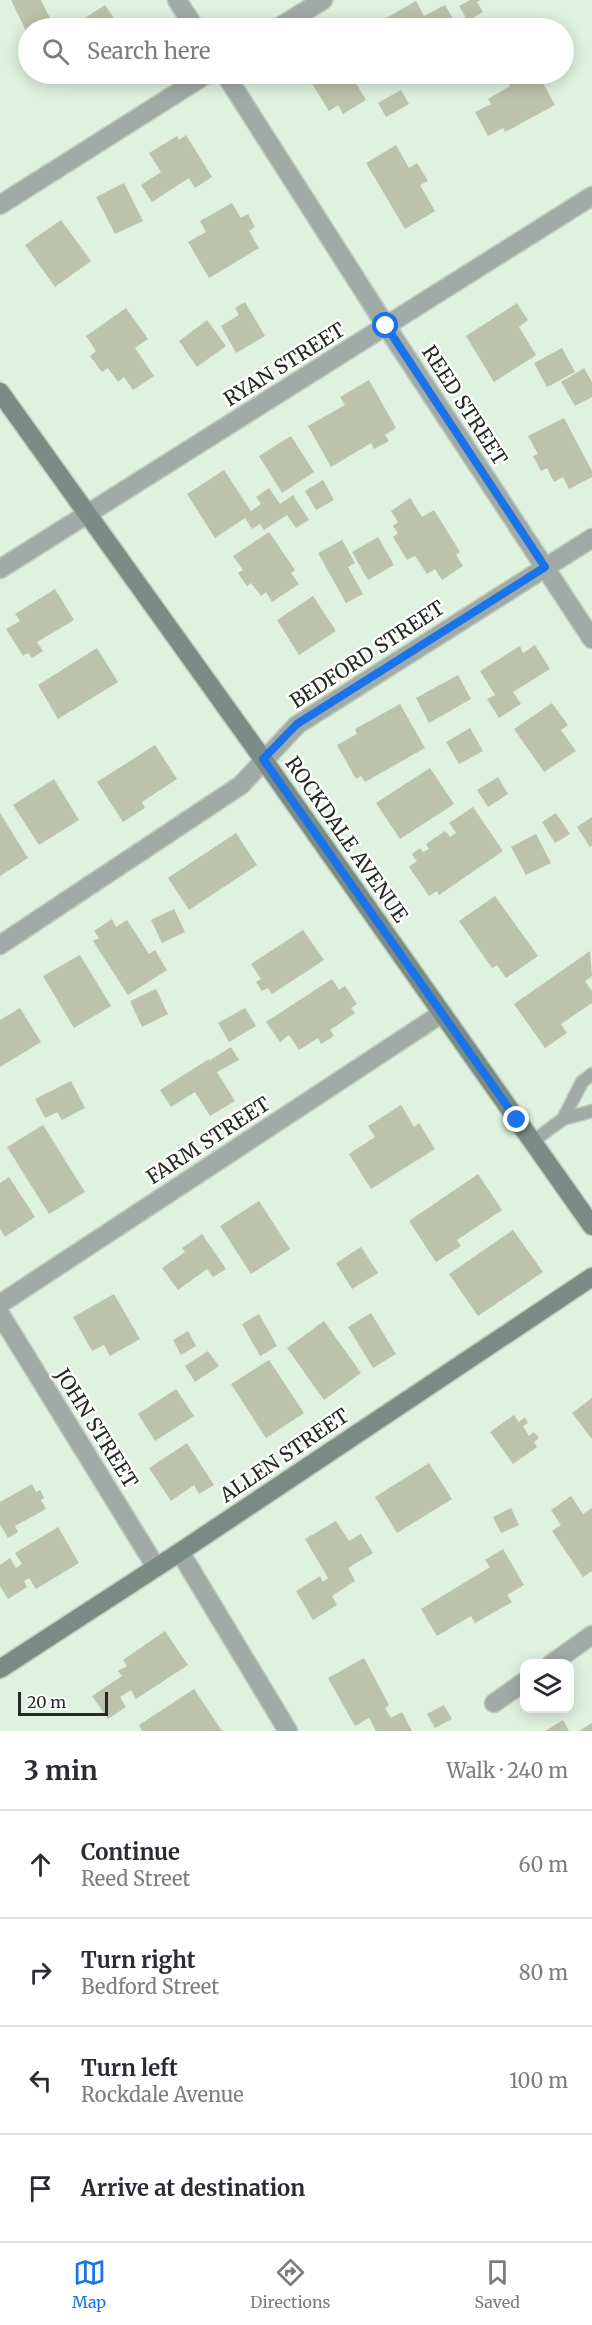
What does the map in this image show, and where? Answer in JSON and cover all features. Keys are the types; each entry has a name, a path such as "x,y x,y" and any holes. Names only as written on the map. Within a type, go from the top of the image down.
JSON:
{"main road":[{"name":"ROCKDALE AVENUE","path":"0,392 263,759 592,1226"},
{"name":"ALLEN STREET","path":"0,1669 180,1552 592,1277"}],"street":[{"path":"177,0 189,18"},
{"path":"294,18 323,0"},
{"path":"0,205 191,84"},
{"name":"REED STREET","path":"231,84 386,326 592,639"},
{"name":"RYAN STREET","path":"0,569 592,196"},
{"name":"BEDFORD STREET","path":"0,945 241,785 297,724 592,538"},
{"name":"FARM STREET","path":"0,1304 441,1014"},
{"name":"JOHN STREET","path":"0,1314 156,1567"},
{"path":"180,1552 288,1731"},
{"path":"558,1659 592,1635"},
{"path":"494,1703 520,1685"}],"lane":[{"path":"563,1119 582,1082 592,1074"},
{"path":"532,1142 563,1119 592,1111"}],"building":[{"path":"11,0 41,0 50,18 20,18"},
{"path":"470,0 480,0 477,2 483,12 473,18 466,18 459,6"},
{"path":"416,1 424,16 445,5 452,18 386,18"},
{"path":"105,5 114,18 85,18"},
{"path":"312,84 356,84 366,100 343,114 338,105 329,111"},
{"path":"509,84 543,84 555,105 505,132 503,128 488,136 475,112 491,104 488,99 510,86"},
{"path":"401,90 409,104 386,117 378,103"},
{"path":"186,135 212,177 195,188 189,178 152,202 141,185 161,172 149,153 177,136 179,140"},
{"path":"396,145 409,168 417,163 428,181 420,185 435,211 405,229 366,163"},
{"path":"124,183 143,221 115,234 96,197"},
{"path":"232,203 241,218 248,214 255,227 249,231 259,248 209,278 188,242 206,232 200,221"},
{"path":"61,220 91,261 55,287 25,245"},
{"path":"245,302 265,336 236,353 221,326 239,315 235,308"},
{"path":"517,303 528,320 519,327 536,355 494,382 466,336"},
{"path":"126,308 148,339 135,348 154,376 133,390 124,377 118,382 108,368 102,372 90,356 96,351 86,336"},
{"path":"207,320 226,346 197,367 179,341"},
{"path":"562,348 575,372 547,387 534,363"},
{"path":"584,368 592,382 592,397 575,406 561,382"},
{"path":"369,380 396,428 385,435 389,441 374,449 371,443 331,467 308,426 345,405 340,397"},
{"path":"564,418 592,471 592,477 569,489 563,477 554,482 547,468 541,471 533,456 538,454 528,436"},
{"path":"291,436 314,472 282,493 259,456"},
{"path":"224,470 251,511 261,504 256,497 269,488 280,504 293,495 309,520 296,528 287,515 264,530 260,524 252,529 245,518 215,538 187,494"},
{"path":"323,480 334,500 316,510 305,491"},
{"path":"410,498 422,517 434,510 460,552 456,555 463,566 442,580 435,569 427,574 415,556 407,560 393,537 398,533 393,526 398,522 391,511"},
{"path":"269,532 295,570 291,573 299,584 272,602 266,592 261,596 251,583 247,586 238,573 243,570 233,556"},
{"path":"378,537 394,565 368,580 352,552"},
{"path":"342,540 355,563 348,567 363,594 346,603 318,553"},
{"path":"55,589 74,620 37,642 43,651 32,658 28,653 23,656 6,629 20,621 15,614"},
{"path":"313,596 336,631 299,655 277,620"},
{"path":"535,645 550,669 513,692 521,704 499,718 487,699 495,695 480,671 520,646 523,653"},
{"path":"97,648 118,682 58,719 38,685"},
{"path":"458,675 471,699 429,723 416,698"},
{"path":"552,703 568,725 561,730 576,751 544,772 514,729"},
{"path":"400,704 425,748 365,782 361,776 356,779 337,745 357,734 355,729"},
{"path":"470,728 483,751 459,764 446,742"},
{"path":"155,745 177,779 142,802 145,808 123,822 97,782"},
{"path":"430,768 454,804 400,839 376,803"},
{"path":"498,777 508,794 488,807 477,790"},
{"path":"54,779 79,820 39,845 13,805"},
{"path":"473,807 503,851 439,895 437,891 429,896 409,867 417,861 412,854 420,848 423,852 429,849 426,844 445,831 450,837 456,833 449,823"},
{"path":"0,813 28,858 0,876"},
{"path":"556,813 570,834 555,843 542,822"},
{"path":"592,817 592,846 590,847 577,827"},
{"path":"236,833 257,865 189,910 168,878"},
{"path":"536,834 551,863 526,875 511,847"},
{"path":"495,896 538,956 506,978 497,965 492,968 459,921"},
{"path":"174,909 185,932 162,943 151,920"},
{"path":"112,919 116,927 127,920 149,954 155,950 167,970 128,995 93,941 99,938 94,931"},
{"path":"303,930 324,960 272,994 268,988 262,991 256,982 261,979 251,964"},
{"path":"590,951 592,976 585,981 592,991 592,1003 561,1024 567,1033 545,1048 514,1004"},
{"path":"80,955 111,1006 74,1028 43,976"},
{"path":"332,979 339,990 345,986 357,1004 351,1008 355,1013 330,1030 334,1036 321,1044 318,1038 299,1050 289,1035 280,1042 266,1022"},
{"path":"156,989 168,1014 142,1027 130,1001"},
{"path":"20,1008 41,1042 0,1067 0,1020"},
{"path":"245,1008 256,1026 229,1042 218,1023"},
{"path":"231,1047 239,1060 217,1072 235,1101 210,1116 195,1092 171,1107 160,1090 209,1059 213,1065 210,1060"},
{"path":"71,1081 85,1108 62,1120 57,1112 45,1118 35,1099"},
{"path":"401,1105 414,1127 419,1123 435,1149 371,1189 349,1154 375,1137 368,1126"},
{"path":"43,1125 85,1192 49,1214 7,1147"},
{"path":"478,1174 502,1210 457,1240 461,1246 436,1262 409,1221"},
{"path":"9,1177 35,1217 5,1237 0,1229 0,1183"},
{"path":"259,1201 290,1249 251,1274 220,1226"},
{"path":"513,1230 543,1272 478,1316 449,1274"},
{"path":"202,1234 226,1269 213,1277 207,1269 178,1290 162,1268 185,1252 182,1248"},
{"path":"361,1247 378,1273 352,1289 336,1263"},
{"path":"114,1294 140,1339 110,1356 104,1345 92,1351 73,1317"},
{"path":"371,1313 396,1354 373,1368 348,1327"},
{"path":"259,1314 277,1346 260,1356 242,1324"},
{"path":"324,1321 361,1373 324,1400 287,1348"},
{"path":"188,1331 196,1346 181,1355 173,1340"},
{"path":"208,1351 219,1366 195,1382 185,1366"},
{"path":"269,1360 304,1413 266,1438 231,1384"},
{"path":"176,1389 194,1416 155,1441 138,1414"},
{"path":"592,1398 592,1439 572,1413"},
{"path":"514,1415 519,1422 525,1417 528,1423 523,1426 529,1436 534,1432 539,1438 534,1442 537,1447 513,1464 490,1432"},
{"path":"187,1443 214,1485 199,1494 194,1485 171,1501 149,1468"},
{"path":"429,1463 452,1499 397,1533 375,1497"},
{"path":"32,1484 36,1492 40,1490 44,1498 41,1500 46,1509 15,1526 18,1532 8,1538 0,1524 0,1502"},
{"path":"571,1496 583,1514 592,1508 592,1571 583,1577 552,1531 561,1525 551,1510"},
{"path":"511,1508 519,1525 501,1533 493,1517"},
{"path":"336,1521 349,1541 361,1534 373,1553 348,1568 355,1581 332,1596 337,1605 313,1620 296,1591 320,1576 323,1582 328,1578 305,1539"},
{"path":"58,1527 79,1563 36,1589 29,1578 24,1581 27,1587 8,1599 0,1586 0,1565 10,1558 16,1568 22,1564 15,1553"},
{"path":"503,1549 524,1585 507,1595 512,1602 475,1623 471,1616 437,1636 421,1609 490,1567 485,1560"},
{"path":"165,1631 188,1665 136,1699 131,1690 120,1697 126,1707 108,1719 92,1696 122,1676 118,1671 127,1666 123,1660"},
{"path":"364,1658 389,1705 385,1708 391,1718 402,1712 412,1731 376,1731 369,1718 355,1726 328,1678"},
{"path":"194,1689 222,1731 142,1731 139,1725"},
{"path":"444,1705 452,1719 435,1728 427,1714"},
{"path":"563,1720 569,1731 545,1731"},
{"path":"592,1723 592,1731 579,1731"}],"route":[{"path":"386,326 545,567 297,724 263,759 517,1120"}]}
